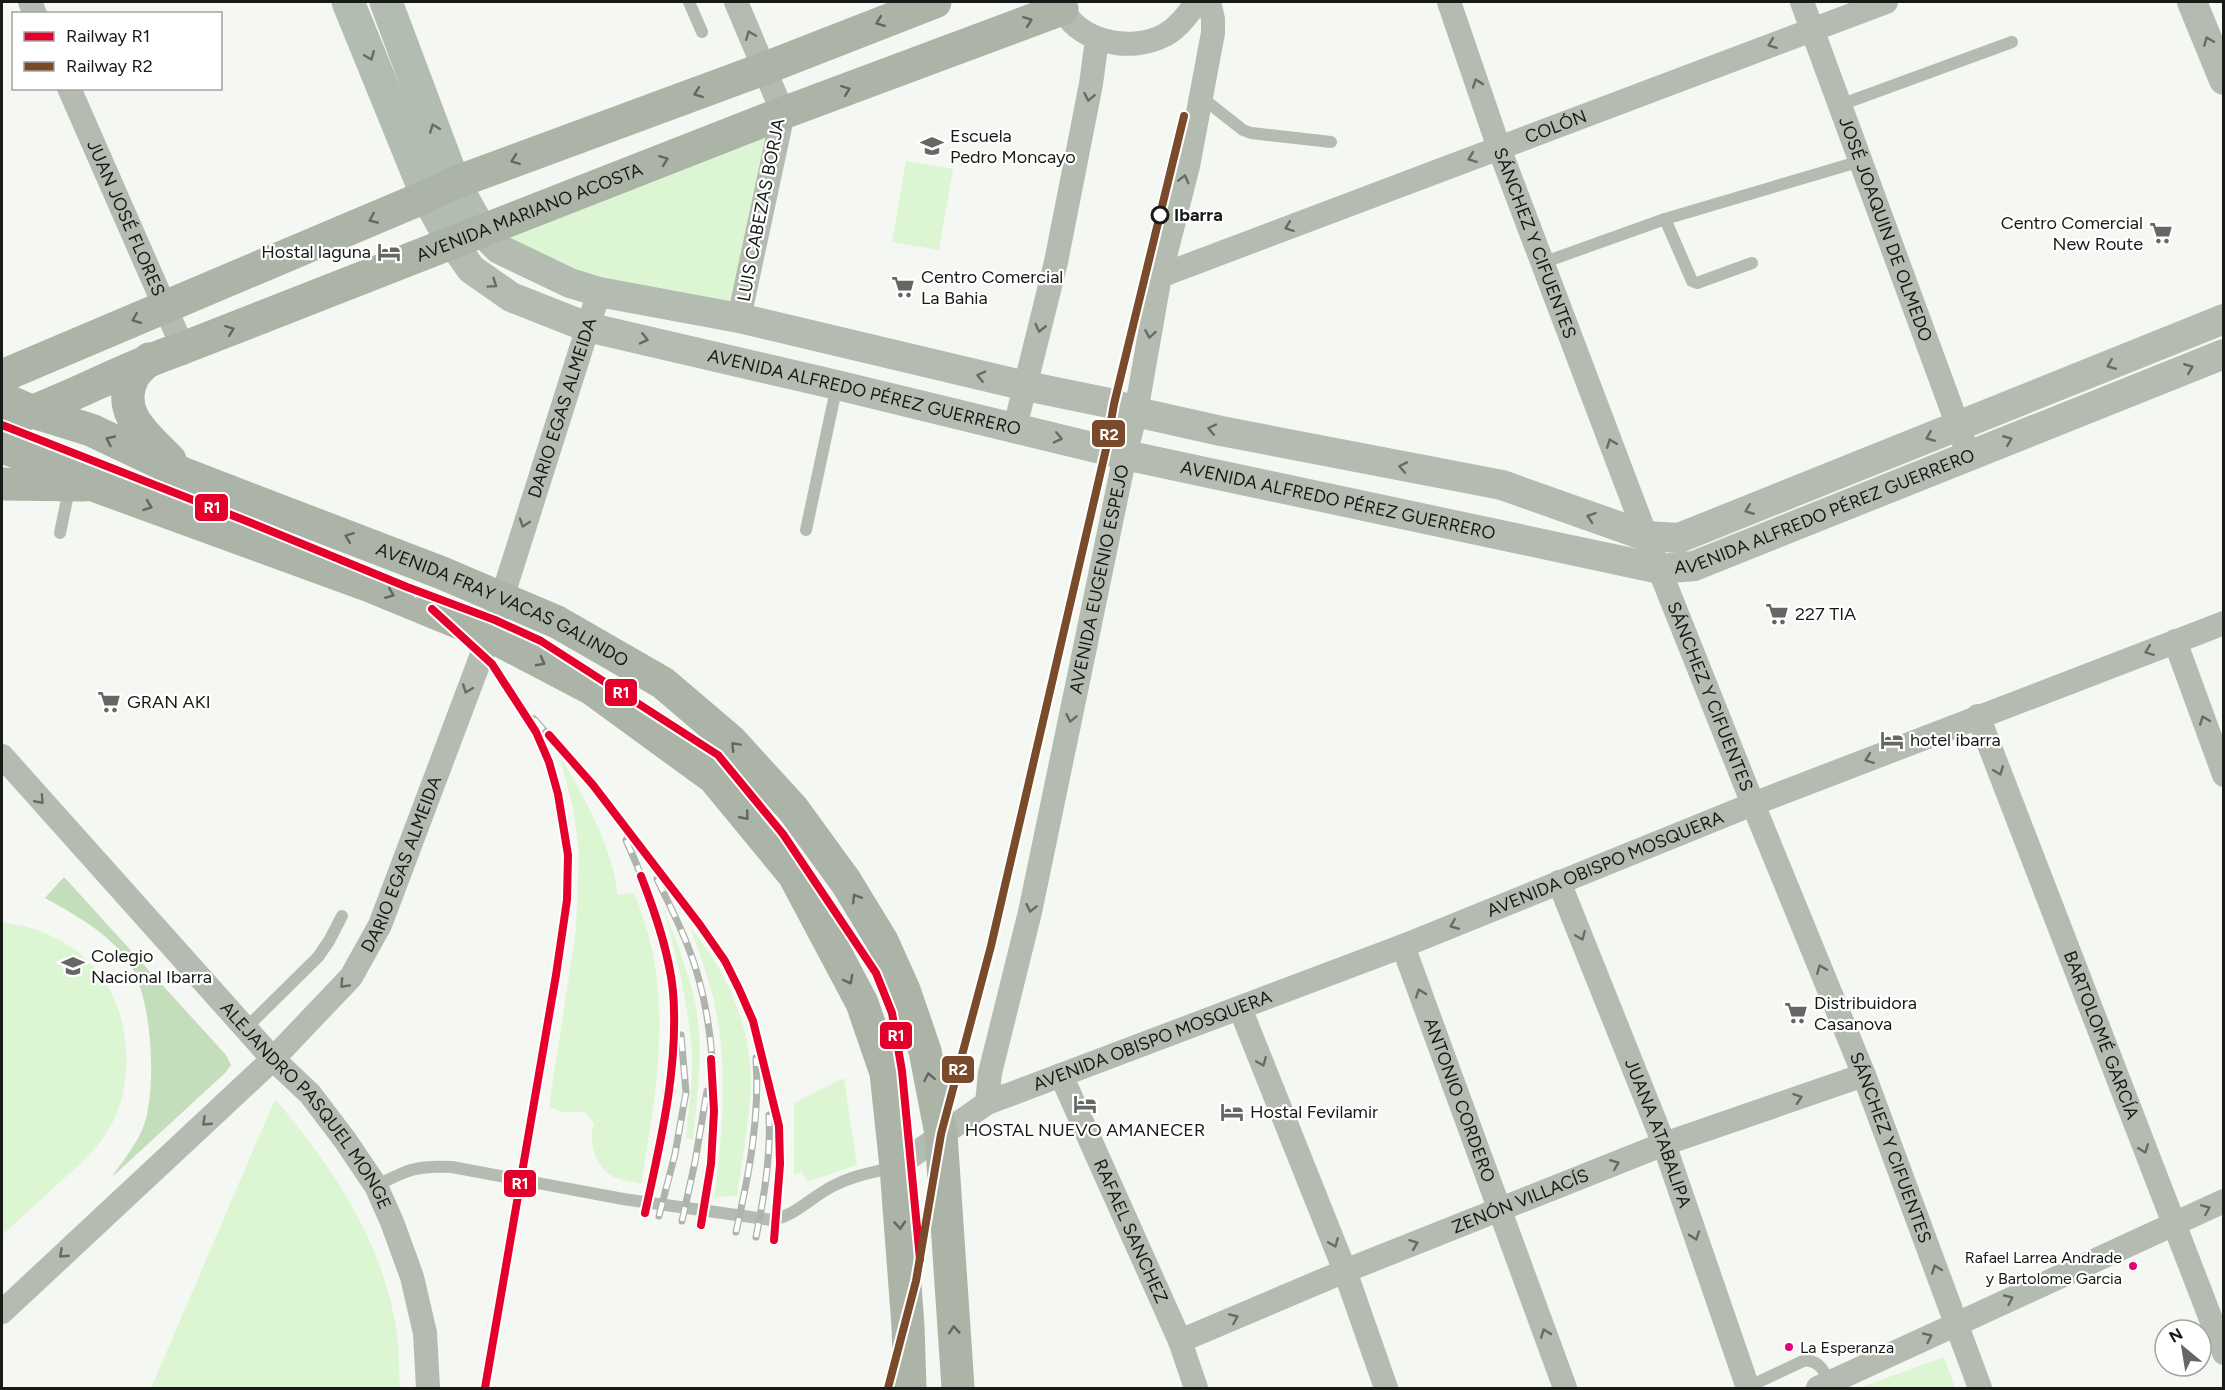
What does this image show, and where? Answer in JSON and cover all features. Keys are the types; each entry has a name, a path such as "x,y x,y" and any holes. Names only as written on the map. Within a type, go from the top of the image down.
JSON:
{"main road":[{"path":"348,2 467,237"},
{"path":"386,2 441,189"},
{"path":"2,376 441,189 935,2"},
{"name":"AVENIDA MARIANO ACOSTA","path":"2,423 33,412 150,359 1060,5"},
{"path":"150,359 134,375 127,398 134,422 184,474"},
{"name":"AVENIDA FRAY VACAS GALINDO","path":"2,398 33,412 91,430 184,474 442,573 557,622 663,683 730,740 793,809 846,882 882,941 904,990 924,1052 941,1134"},
{"name":"AVENIDA FRAY VACAS GALINDO","path":"2,447 68,470 81,485 370,586 489,635 592,689 714,778 794,875 862,1003 886,1073 896,1167"},
{"path":"2,484 81,485"},
{"path":"941,1134 958,1389"},
{"path":"896,1167 908,1326 910,1389"}],"street":[{"name":"LUIS CABEZAS BORJA","path":"736,2 783,113 739,318"},
{"path":"1060,5 1077,26 1097,39 1120,44 1144,43 1166,34 1185,19 1197,2"},
{"name":"AVENIDA EUGENIO ESPEJO","path":"987,1103 990,1073 1030,912 1125,455 1136,412 1160,276 1188,166 1213,33 1209,2"},
{"name":"SÁNCHEZ Y CIFUENTES","path":"1449,2 1499,148 1646,537 1864,1075 1980,1389"},
{"name":"JOSÉ JOAQUIN DE OLMEDO","path":"1802,2 1969,456"},
{"name":"COLÓN","path":"1160,276 1886,2"},
{"path":"2192,2 2223,80"},
{"path":"1015,428 1056,262 1091,84 1097,39"},
{"name":"JUAN JOSÉ FLORES","path":"70,90 167,307 183,348"},
{"name":"AVENIDA ALFREDO PÉREZ GUERRERO","path":"2223,320 1678,538 1646,537 1502,485 1221,431 1136,412 1114,404 1026,386 739,318 599,292 570,283 499,249 467,237 471,269 512,297 586,327 1125,455 1660,569 1694,566 2223,354"},
{"name":"DARIO EGAS ALMEIDA","path":"2,1312 273,1059 351,976 380,925 489,635 599,292"},
{"name":"AVENIDA OBISPO MOSQUERA","path":"987,1103 1403,946 1753,804 2223,623"},
{"path":"2175,641 2223,775"},
{"name":"BARTOLOMÉ GARCÍA","path":"1978,716 2223,1353"},
{"name":"ALEJANDRO PASQUEL MONGE","path":"2,756 245,1029 310,1094 376,1186 412,1277 425,1333 428,1389"},
{"name":"JUANA ATABALIPA","path":"1559,882 1664,1144 1748,1388"},
{"name":"ANTONIO CORDERO","path":"1403,946 1564,1389"},
{"path":"1240,1008 1344,1271 1386,1389"},
{"name":"RAFAEL SANCHEZ","path":"1061,1075 1180,1341 1196,1389"},
{"name":"ZENÓN VILLACÍS","path":"1180,1341 1344,1271 1664,1144 1864,1075"},
{"path":"896,1167 987,1103"},
{"path":"1824,1386 2223,1201"}],"lane":[{"path":"689,2 702,32"},
{"path":"1840,105 2012,42"},
{"path":"1201,97 1251,133 1331,142"},
{"path":"1542,263 1665,219 1861,161"},
{"path":"1665,219 1692,281 1697,283 1752,263"},
{"path":"806,530 837,385"},
{"path":"60,533 81,485"},
{"path":"245,1029 318,957 342,916"},
{"path":"376,1186 412,1169 425,1166 452,1167 623,1199 772,1220 786,1217 831,1187 858,1175 896,1167"},
{"path":"1748,1388 1803,1361 1812,1360 1826,1374 1824,1386"}],"green space":[{"path":"762,129 769,138 734,307 579,275 502,235"},
{"path":"906,161 953,169 939,250 892,242"},
{"path":"560,757 578,787 605,843 617,895 634,893 647,929 655,965 659,1001 657,1073 641,1184 615,1178 601,1166 594,1153 592,1131 594,1124 585,1112 563,1112 549,1107 576,930 579,852 573,808"},
{"path":"64,877 226,1055 231,1065 112,1177 139,1137 149,1105 151,1061 147,1014 135,973 118,948 88,924 45,898"},
{"path":"663,906 690,981 696,1007 699,1074 693,1140 686,1138 692,1065 688,1017"},
{"path":"2,922 33,929 57,939 74,949 101,976 111,992 123,1029 126,1074 122,1098 114,1120 101,1141 81,1163 2,1235"},
{"path":"690,927 717,965 728,986 744,1030 749,1053 750,1100 737,1196 714,1197 722,1124 721,1049 712,992"},
{"path":"844,1078 857,1165 807,1182 802,1172 794,1175 794,1103"},
{"path":"275,1099 297,1125 336,1180 368,1237 390,1299 397,1333 400,1388 151,1388"},
{"path":"1944,1357 1955,1388 1859,1388"}],"railway":[{"path":"920,1259 941,1134 991,946 1106,449 1114,404 1184,116"},
{"path":"407,587 492,664 536,732 549,762 558,794 568,855 567,900 556,975 485,1388"},
{"path":"534,719 593,785 700,925 725,961 739,989 753,1021 779,1126 780,1164 774,1240"},
{"path":"626,840 660,931 669,969 674,1016 674,1044 668,1101 645,1213"},
{"path":"657,879 691,954 704,1002 711,1047 713,1139 701,1225"},
{"path":"659,1216 675,1154 686,1092 681,1035"},
{"path":"736,1232 755,1124 756,1058"},
{"path":"682,1221 707,1091"},
{"path":"756,1237 766,1176 769,1115"}],"rail line":[{"name":"R2","path":"888,1388 916,1281 941,1134 991,946 1106,449 1114,404 1184,116"},
{"name":"R1","path":"2,425 495,620 541,641 718,755 783,834 876,973 892,1013 902,1071 920,1259"},
{"name":"R1","path":"432,609 492,664 536,732 549,762 558,794 568,855 567,900 556,975 485,1388"},
{"name":"R1","path":"549,735 593,785 700,925 725,961 739,989 753,1021 779,1126 780,1164 774,1240"},
{"name":"R1","path":"641,876 665,947 673,991 674,1019 667,1103 645,1213"},
{"name":"R1","path":"701,1225 711,1164 714,1111 711,1059"}],"place":[{"name":"Escuela Pedro Moncayo","path":"932,146"},
{"name":"Ibarra","path":"1160,215"},
{"name":"Centro Comercial New Route","path":"2161,233"},
{"name":"Hostal laguna","path":"389,252"},
{"name":"Centro Comercial La Bahia","path":"903,287"},
{"name":"227 TIA","path":"1777,614"},
{"name":"GRAN AKI","path":"109,702"},
{"name":"hotel ibarra","path":"1892,740"},
{"name":"Colegio Nacional Ibarra","path":"73,966"},
{"name":"Distribuidora Casanova","path":"1796,1013"},
{"name":"HOSTAL NUEVO AMANECER","path":"1085,1104"},
{"name":"Hostal Fevilamir","path":"1232,1112"},
{"name":"Rafael Larrea Andrade y Bartolome Garcia","path":"2133,1266"},
{"name":"La Esperanza","path":"1789,1347"}]}
